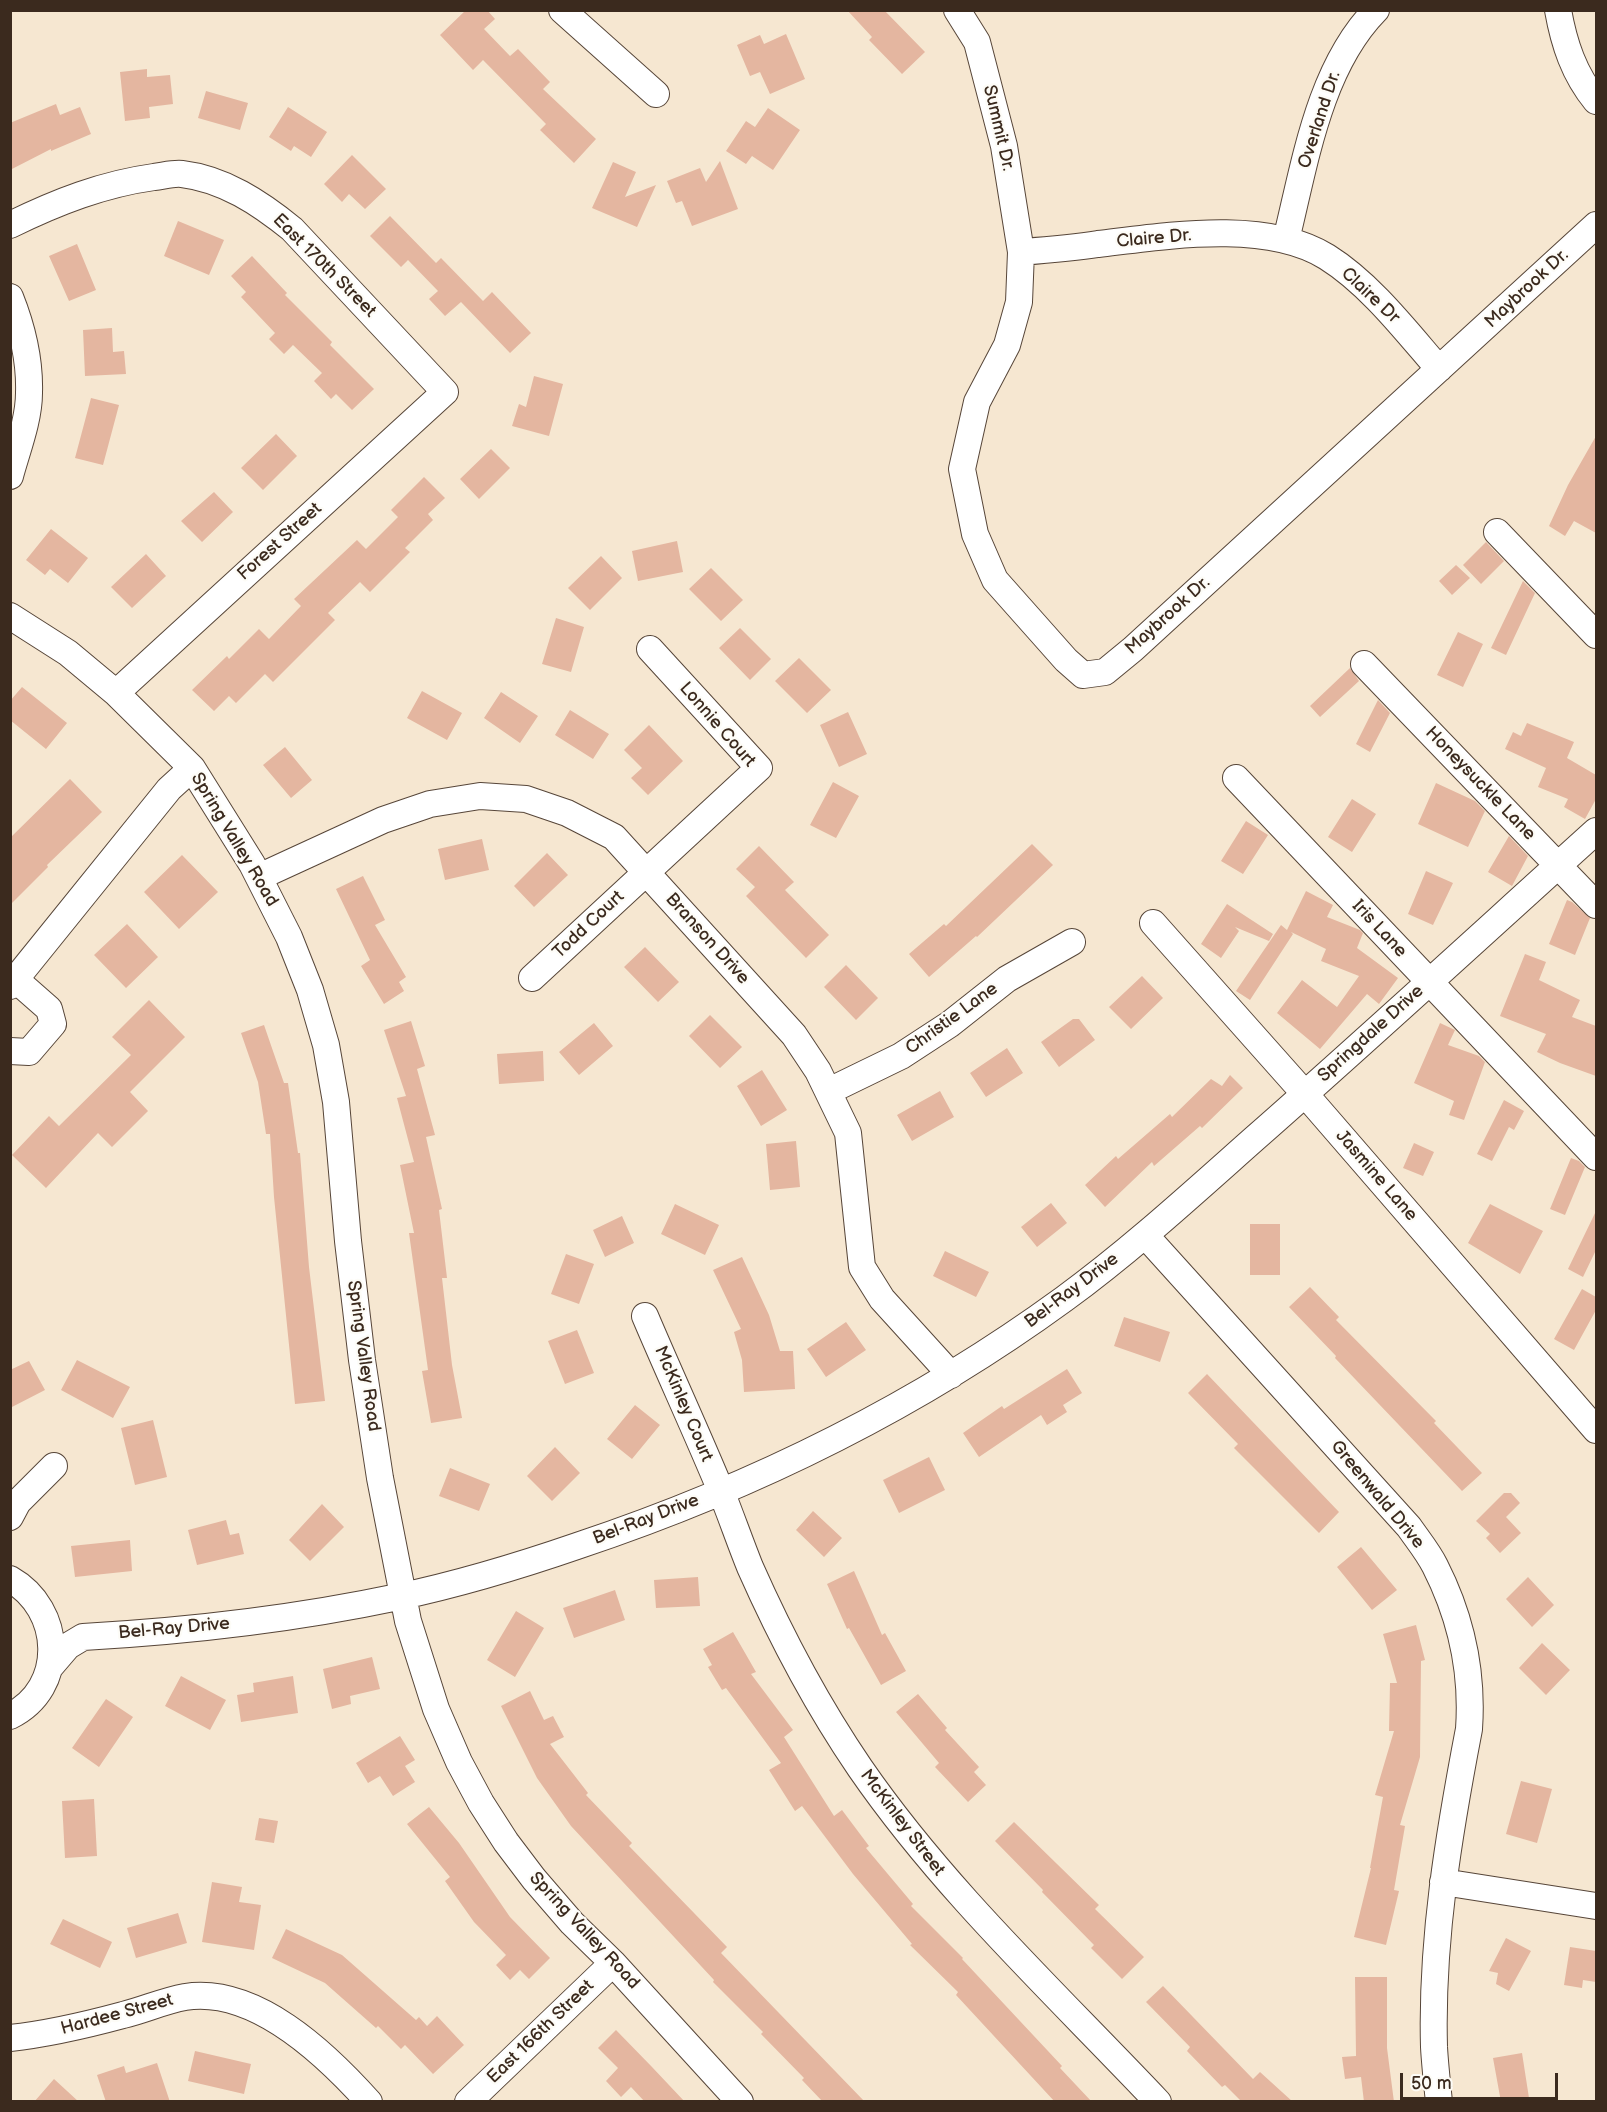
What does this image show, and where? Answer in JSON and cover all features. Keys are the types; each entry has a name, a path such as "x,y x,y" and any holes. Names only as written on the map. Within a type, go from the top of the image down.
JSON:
{"street":[{"path":"562,10 656,94"},
{"name":"Summit Dr.","path":"957,10 977,42 1004,146 1021,252"},
{"name":"Overland Dr.","path":"1286,240 1312,136 1334,70 1360,26 1376,10"},
{"path":"1558,10 1571,62 1596,101"},
{"name":"East 170th Street","path":"10,225 54,204 94,189 136,179 180,173 208,180 267,208 292,229 445,392"},
{"name":"Maybrook Dr.","path":"1021,252 1019,302 1007,345 977,402 962,469 975,534 995,580 1066,660 1083,675 1105,672 1126,655 1596,225"},
{"name":"Claire Dr.","path":"1021,252 1171,236 1231,234 1286,240"},
{"name":"Claire Dr","path":"1286,240 1326,256 1358,281 1439,369"},
{"path":"10,297 18,318 27,359 29,395 10,476"},
{"name":"Forest Street","path":"116,693 445,392"},
{"path":"1497,532 1596,635"},
{"name":"Spring Valley Road","path":"10,616 68,653 116,693 192,768 259,877 289,938 310,990 326,1045 336,1102 348,1241 362,1360 380,1478 417,1654 436,1709 459,1762 482,1803 506,1842 534,1879 572,1923 613,1963 740,2102"},
{"name":"Lonnie Court","path":"646,872 759,768 650,649"},
{"name":"Honeysuckle Lane","path":"1364,664 1596,905"},
{"path":"10,1051 29,1053 53,1024 49,1010 13,983 169,789 192,768"},
{"name":"Iris Lane","path":"1236,778 1596,1157"},
{"name":"Branson Drive","path":"259,877 383,820 430,804 480,796 526,799 567,813 614,837 794,1035 829,1091 848,1133 862,1267 882,1299 951,1375"},
{"name":"Springdale Drive","path":"1145,1235 1596,831"},
{"name":"Todd Court","path":"532,978 646,872"},
{"name":"Jasmine Lane","path":"1153,923 1305,1094 1596,1430"},
{"name":"Christie Lane","path":"829,1091 901,1056 950,1024 1007,979 1072,942"},
{"name":"Bel-Ray Drive","path":"83,1637 207,1628 305,1615 403,1596 529,1562 626,1529 721,1492 846,1434 951,1375 1067,1297 1145,1235"},
{"name":"Greenwald Drive","path":"1145,1235 1409,1527 1434,1564 1462,1634 1469,1673 1470,1714 1443,1882 1434,2047 1439,2102"},
{"name":"McKinley Court","path":"645,1316 721,1492"},
{"path":"10,1517 18,1502 54,1466"},
{"name":"McKinley Street","path":"721,1492 750,1566 785,1641 815,1696 859,1766 889,1808 947,1881 1158,2102"},
{"path":"10,1579 22,1585 43,1610 50,1629 52,1650 50,1667 44,1683 34,1698 13,1717"},
{"path":"43,1610 83,1637 68,1646 50,1667"},
{"path":"1443,1882 1596,1906"},
{"name":"East 166th Street","path":"468,2102 613,1963"},
{"name":"Hardee Street","path":"10,2038 71,2028 179,1999 214,1997 241,2003 266,2014 312,2047 353,2084 369,2102"}],"building":[{"path":"466,10 487,10 495,19 484,29 510,56 518,49 550,82 543,89 596,139 574,163 540,130 546,124 483,60 473,70 440,35"},
{"path":"847,10 884,10 925,52 902,74 869,40 872,37"},
{"path":"786,34 805,79 770,94 760,72 750,76 737,45 760,35 764,44"},
{"path":"147,69 147,77 170,75 173,104 149,107 150,118 125,121 120,72"},
{"path":"206,91 248,103 240,130 198,118"},
{"path":"56,104 60,115 80,107 91,134 51,151 51,149 10,170 10,123"},
{"path":"288,107 327,132 311,157 294,146 291,151 269,137"},
{"path":"768,108 800,130 773,170 752,156 746,164 726,151 746,121 755,127"},
{"path":"352,155 386,189 365,209 349,194 342,202 324,184"},
{"path":"720,161 738,209 692,226 682,201 676,203 667,181 700,168 706,182"},
{"path":"613,162 636,172 625,197 656,185 637,227 592,208"},
{"path":"390,216 436,263 441,258 483,301 492,292 531,333 510,353 461,302 445,316 429,299 438,291 408,260 401,267 370,236"},
{"path":"178,221 224,240 209,275 164,256"},
{"path":"77,244 96,290 69,301 49,256"},
{"path":"252,256 287,293 285,295 332,342 330,345 374,389 352,410 336,394 331,399 314,381 322,373 293,345 284,354 269,339 275,333 241,297 246,292 231,276"},
{"path":"112,328 113,352 124,351 126,374 85,376 83,330"},
{"path":"534,376 563,384 549,436 512,426 519,404 526,407"},
{"path":"91,398 119,405 103,465 75,458"},
{"path":"276,434 297,456 263,490 241,468"},
{"path":"1596,436 1596,533 1574,521 1565,536 1549,526 1568,485"},
{"path":"491,449 510,468 479,499 460,479"},
{"path":"424,477 445,498 428,514 433,520 405,548 410,552 370,592 360,582 328,613 335,620 273,682 265,674 236,703 229,696 214,711 192,690 227,656 229,659 259,629 269,639 301,606 294,599 357,540 366,549 398,517 391,510"},
{"path":"214,492 233,512 202,542 181,521"},
{"path":"51,529 88,558 68,583 50,569 45,575 26,560"},
{"path":"677,541 683,572 638,581 632,551"},
{"path":"1486,542 1504,561 1481,584 1463,565"},
{"path":"146,554 166,576 132,608 111,587"},
{"path":"601,556 622,578 590,610 568,588"},
{"path":"1456,565 1470,578 1452,595 1439,581"},
{"path":"711,568 743,600 721,621 689,589"},
{"path":"1523,581 1535,593 1506,655 1491,648"},
{"path":"556,618 584,627 571,672 542,664"},
{"path":"740,628 771,659 750,680 719,648"},
{"path":"1458,632 1483,644 1463,687 1437,675"},
{"path":"799,658 831,690 807,713 775,681"},
{"path":"1350,668 1359,681 1320,717 1310,706"},
{"path":"22,687 67,723 46,749 10,720 10,701"},
{"path":"422,691 462,713 447,740 407,718"},
{"path":"501,692 538,716 520,743 484,718"},
{"path":"1378,700 1390,713 1370,752 1356,744"},
{"path":"570,710 609,734 593,759 555,735"},
{"path":"848,712 867,754 839,767 820,725"},
{"path":"1527,723 1574,742 1567,758 1596,775 1596,799 1585,819 1564,807 1568,799 1538,787 1546,768 1505,749 1513,732 1521,736"},
{"path":"649,725 683,761 648,795 631,778 642,768 624,750"},
{"path":"285,747 312,780 291,798 263,765"},
{"path":"70,779 102,812 47,865 48,867 10,905 10,838"},
{"path":"833,782 859,796 836,838 810,825"},
{"path":"1436,783 1475,801 1485,811 1468,847 1418,824"},
{"path":"1352,799 1376,814 1352,852 1328,837"},
{"path":"1246,821 1268,835 1243,874 1221,861"},
{"path":"1509,836 1528,856 1512,886 1488,872"},
{"path":"482,839 489,870 445,880 438,849"},
{"path":"1032,844 1053,865 977,937 929,977 909,954 944,924 946,926"},
{"path":"759,846 794,882 785,890 829,935 806,958 746,896 755,887 736,869"},
{"path":"547,853 568,875 534,907 514,886"},
{"path":"182,855 218,892 179,929 144,892"},
{"path":"1426,871 1453,883 1433,925 1408,914"},
{"path":"363,876 385,920 375,925 406,977 399,982 404,991 384,1004 361,966 370,960 336,889"},
{"path":"1306,891 1333,905 1327,917 1360,930 1363,933 1357,948 1398,978 1379,1004 1367,994 1320,1049 1277,1013 1302,980 1337,1007 1359,976 1321,961 1326,949 1291,932 1293,934 1250,1000 1236,991 1281,925 1287,930"},
{"path":"1567,900 1590,918 1575,955 1549,944"},
{"path":"1227,904 1273,934 1269,941 1235,927 1239,931 1221,958 1201,944"},
{"path":"127,924 158,957 126,988 94,955"},
{"path":"645,947 679,982 658,1002 624,967"},
{"path":"1525,954 1546,962 1539,980 1580,1000 1572,1017 1596,1026 1596,1076 1537,1052 1546,1034 1500,1016"},
{"path":"846,965 878,998 856,1020 824,987"},
{"path":"1142,976 1163,998 1131,1029 1109,1007"},
{"path":"149,1000 185,1037 130,1092 148,1111 112,1147 98,1133 46,1188 12,1155 49,1116 59,1126 131,1055 112,1037"},
{"path":"710,1015 742,1047 720,1068 689,1036"},
{"path":"1073,1019 1079,1019 1095,1040 1059,1067 1041,1042"},
{"path":"411,1021 425,1066 417,1069 435,1135 426,1137 442,1209 439,1210 447,1278 442,1278 452,1365 462,1418 431,1423 422,1371 428,1370 409,1233 414,1233 400,1165 414,1162 397,1098 406,1096 384,1030"},
{"path":"594,1023 613,1046 579,1075 559,1052"},
{"path":"1440,1023 1455,1030 1448,1045 1479,1056 1485,1062 1464,1120 1449,1115 1454,1101 1414,1083"},
{"path":"264,1025 284,1083 288,1083 298,1153 300,1153 309,1267 325,1401 295,1404 274,1197 270,1134 266,1134 258,1082 241,1033"},
{"path":"1007,1048 1023,1073 986,1097 970,1073"},
{"path":"543,1051 544,1081 499,1084 497,1054"},
{"path":"762,1070 787,1110 761,1126 737,1086"},
{"path":"1230,1075 1243,1088 1202,1128 1200,1126 1154,1166 1152,1162 1105,1207 1085,1185 1116,1156 1118,1159 1170,1114 1172,1117 1211,1079 1222,1086"},
{"path":"940,1091 954,1117 912,1141 897,1115"},
{"path":"1504,1100 1524,1111 1514,1130 1509,1127 1492,1161 1477,1154"},
{"path":"796,1141 800,1187 770,1190 766,1144"},
{"path":"1414,1143 1434,1152 1423,1176 1403,1168"},
{"path":"1571,1158 1579,1161 1585,1167 1565,1215 1550,1209"},
{"path":"1051,1203 1067,1223 1037,1247 1021,1227"},
{"path":"675,1204 719,1225 705,1255 661,1234"},
{"path":"1490,1204 1543,1231 1520,1274 1468,1243"},
{"path":"1596,1211 1596,1250 1583,1277 1568,1269"},
{"path":"622,1216 634,1243 605,1257 593,1230"},
{"path":"1250,1224 1280,1224 1280,1275 1250,1275"},
{"path":"945,1251 989,1272 976,1297 933,1276"},
{"path":"566,1254 594,1264 579,1304 551,1294"},
{"path":"742,1257 769,1315 780,1351 793,1351 795,1389 744,1392 742,1360 734,1332 741,1329 713,1270"},
{"path":"1310,1287 1339,1317 1336,1320 1436,1421 1434,1423 1482,1473 1462,1491 1289,1307"},
{"path":"1582,1289 1596,1297 1596,1310 1574,1350 1554,1339"},
{"path":"1124,1317 1170,1332 1160,1362 1114,1346"},
{"path":"846,1322 866,1350 826,1377 807,1349"},
{"path":"577,1330 594,1373 565,1384 548,1341"},
{"path":"77,1360 130,1387 113,1418 61,1390"},
{"path":"29,1361 45,1390 10,1408 10,1370"},
{"path":"1067,1369 1082,1393 1063,1405 1067,1412 1047,1425 1041,1415 979,1457 963,1433 1002,1406 1004,1409"},
{"path":"1207,1374 1339,1512 1319,1533 1234,1448 1238,1444 1188,1393"},
{"path":"635,1405 660,1425 632,1459 607,1439"},
{"path":"153,1420 167,1477 135,1485 121,1428"},
{"path":"555,1447 580,1473 552,1501 527,1476"},
{"path":"929,1457 945,1490 899,1513 883,1480"},
{"path":"450,1468 490,1484 479,1511 439,1496"},
{"path":"1504,1493 1511,1493 1520,1503 1506,1517 1521,1533 1500,1553 1486,1538 1490,1534 1476,1521"},
{"path":"322,1504 344,1527 310,1561 289,1540"},
{"path":"813,1511 842,1538 824,1557 796,1530"},
{"path":"226,1520 230,1535 239,1533 244,1554 197,1565 188,1530"},
{"path":"130,1540 132,1571 75,1577 71,1546"},
{"path":"1361,1547 1397,1590 1372,1610 1337,1567"},
{"path":"854,1571 882,1635 885,1633 906,1671 881,1685 849,1628 847,1629 827,1584"},
{"path":"698,1577 700,1606 656,1608 654,1580"},
{"path":"1528,1577 1554,1605 1532,1627 1506,1599"},
{"path":"615,1590 625,1620 574,1638 563,1608"},
{"path":"516,1611 544,1628 515,1677 487,1660"},
{"path":"1416,1625 1425,1660 1421,1661 1420,1757 1400,1825 1405,1826 1394,1890 1399,1891 1386,1945 1354,1937 1371,1868 1383,1797 1375,1795 1394,1731 1389,1731 1390,1683 1397,1683 1383,1634"},
{"path":"733,1632 756,1672 751,1674 793,1730 784,1737 834,1816 842,1810 869,1846 866,1848 913,1904 911,1906 963,1958 1092,2102 1055,2102 956,1995 958,1992 910,1945 912,1944 853,1874 802,1806 795,1811 769,1770 781,1763 726,1688 722,1690 708,1667 712,1665 703,1649"},
{"path":"1542,1643 1570,1670 1546,1695 1519,1668"},
{"path":"372,1657 380,1689 350,1696 351,1704 332,1709 323,1669"},
{"path":"181,1676 226,1700 210,1730 165,1706"},
{"path":"293,1676 298,1713 241,1722 237,1695 254,1692 253,1683"},
{"path":"530,1691 544,1720 553,1716 564,1737 550,1744 588,1793 586,1795 632,1843 629,1846 727,1947 721,1953 865,2102 823,2102 802,2080 804,2078 761,2034 763,2032 713,1982 714,1980 571,1826 537,1778 501,1706"},
{"path":"918,1694 947,1728 945,1730 979,1767 974,1772 986,1785 968,1802 935,1767 939,1763 896,1712"},
{"path":"106,1699 133,1717 99,1767 72,1748"},
{"path":"400,1736 415,1760 405,1766 415,1782 393,1796 380,1776 368,1783 356,1763"},
{"path":"1521,1781 1552,1789 1537,1843 1506,1834"},
{"path":"94,1799 97,1856 65,1858 62,1801"},
{"path":"429,1807 459,1843 510,1917 550,1958 529,1979 520,1970 510,1980 496,1965 506,1955 474,1922 445,1881 450,1877 407,1824"},
{"path":"259,1818 278,1821 274,1843 255,1840"},
{"path":"1014,1822 1099,1905 1095,1909 1144,1957 1122,1979 1091,1948 1094,1945 995,1841"},
{"path":"212,1882 242,1887 239,1902 261,1905 254,1950 202,1942"},
{"path":"178,1913 187,1943 136,1958 127,1928"},
{"path":"63,1919 112,1942 100,1968 50,1944"},
{"path":"286,1929 342,1955 416,2020 419,2017 427,2026 437,2016 464,2045 433,2074 405,2045 401,2049 378,2026 376,2028 325,1983 272,1958"},
{"path":"1506,1938 1531,1951 1509,1991 1496,1984 1498,1973 1489,1971"},
{"path":"1570,1947 1596,1951 1596,1982 1583,1980 1582,1988 1564,1985"},
{"path":"1355,1977 1387,1977 1387,2048 1394,2102 1364,2102 1361,2077 1345,2079 1342,2057 1356,2056"},
{"path":"1163,1986 1253,2079 1260,2072 1293,2102 1242,2102 1225,2085 1222,2087 1187,2051 1190,2047 1146,2002"},
{"path":"616,2030 685,2102 645,2102 631,2087 621,2097 606,2081 618,2068 598,2048"},
{"path":"195,2051 251,2064 244,2094 188,2081"},
{"path":"1522,2053 1529,2098 1501,2102 1493,2058"},
{"path":"157,2063 170,2102 106,2102 97,2075 124,2066 126,2073"},
{"path":"54,2079 79,2102 34,2102"}]}
